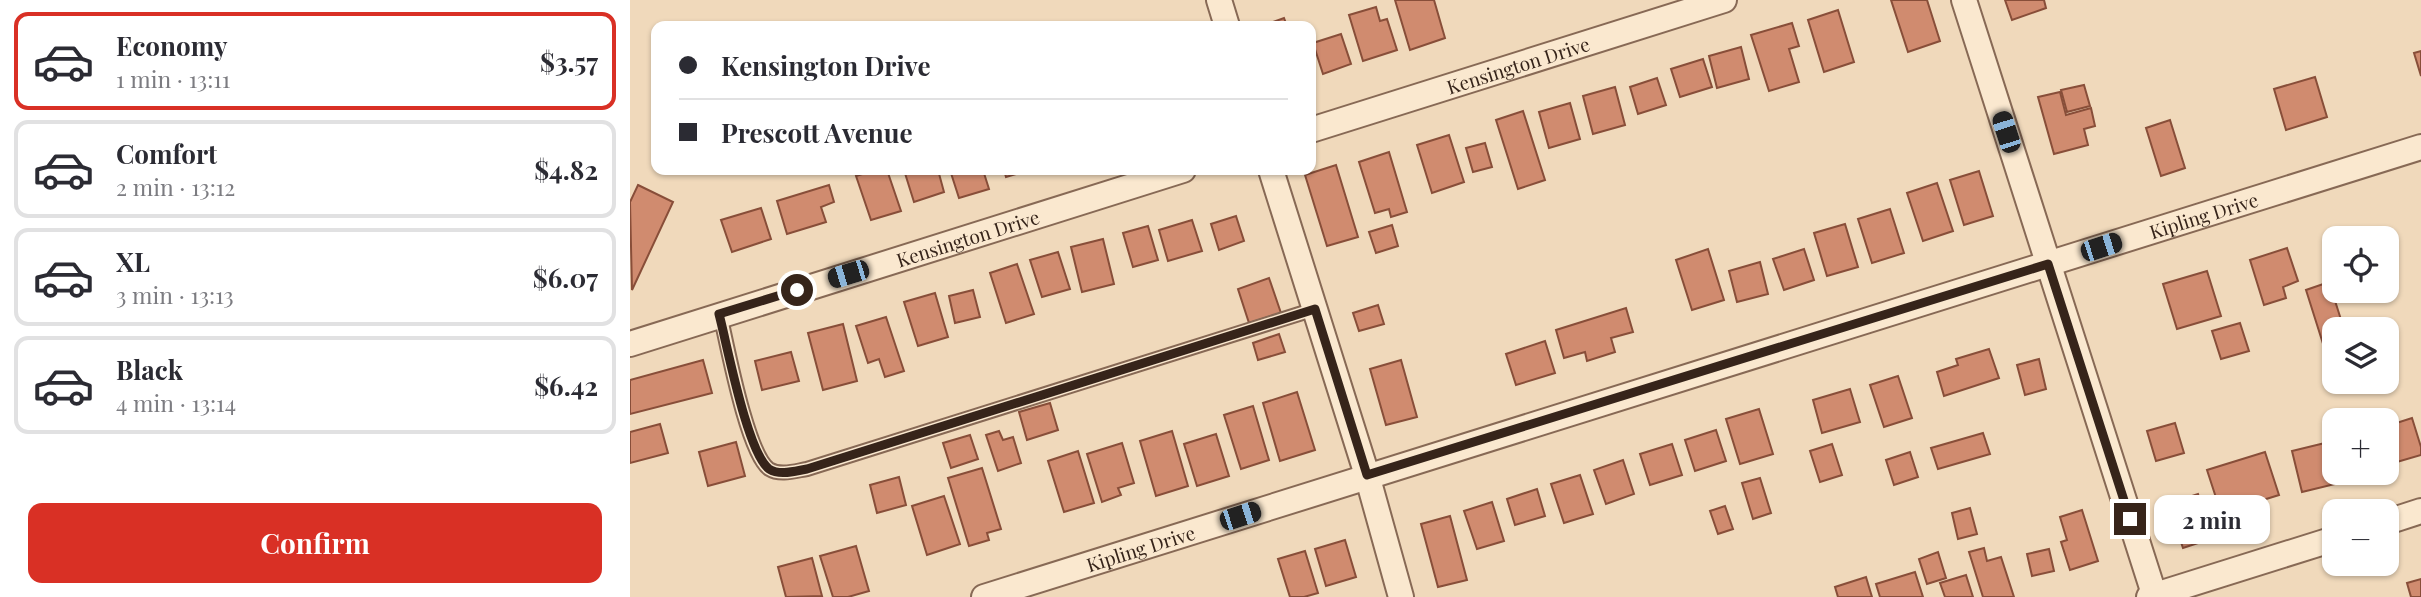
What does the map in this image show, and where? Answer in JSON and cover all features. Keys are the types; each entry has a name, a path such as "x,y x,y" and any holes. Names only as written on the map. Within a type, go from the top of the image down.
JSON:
{"street":[{"path":"1219,0 1225,21"},
{"name":"Kensington Drive","path":"1316,128 1724,0"},
{"path":"1964,0 2153,596 2322,543"},
{"name":"Kipling Drive","path":"985,597 1367,475 2421,147"},
{"name":"Kensington Drive","path":"630,344 1166,175"},
{"path":"1273,175 1367,475 1401,597"},
{"path":"2399,518 2421,511"}],"lane":[{"path":"719,314 746,421 757,450 770,469 785,473 807,469 1315,309"}],"building":[{"path":"1395,0 1434,0 1445,38 1410,50"},
{"path":"1891,0 1927,0 1940,41 1908,52"},
{"path":"2005,0 2044,0 2046,8 2012,20"},
{"path":"1376,7 1380,21 1387,19 1397,50 1363,61 1349,15"},
{"path":"1838,10 1854,62 1824,72 1808,20"},
{"path":"1792,23 1799,46 1789,49 1799,82 1769,91 1751,35"},
{"path":"1341,34 1351,64 1323,74 1316,52 1316,42"},
{"path":"1741,47 1749,79 1717,88 1709,56"},
{"path":"2421,51 2421,76 2414,53"},
{"path":"1703,59 1712,87 1680,97 1671,69"},
{"path":"2315,77 2327,117 2286,130 2274,89"},
{"path":"1657,78 1666,105 1638,114 1630,87"},
{"path":"2084,85 2090,106 2067,112 2061,90"},
{"path":"1615,87 1625,125 1593,134 1583,96"},
{"path":"2060,92 2066,115 2091,108 2095,126 2084,129 2088,145 2054,154 2038,97"},
{"path":"1570,103 1580,139 1549,148 1539,112"},
{"path":"1523,111 1545,180 1518,189 1496,120"},
{"path":"2170,120 2185,168 2161,176 2146,128"},
{"path":"1449,135 1464,182 1432,193 1417,145"},
{"path":"1485,143 1492,167 1473,172 1466,148"},
{"path":"1389,152 1407,212 1391,217 1389,209 1375,213 1359,162"},
{"path":"1336,165 1358,237 1327,246 1305,175 1316,175 1316,171"},
{"path":"1979,171 1993,216 1964,225 1950,180"},
{"path":"889,175 901,211 871,220 856,176"},
{"path":"906,175 939,175 944,192 914,202"},
{"path":"952,175 985,175 989,189 959,198"},
{"path":"1937,183 1953,231 1923,241 1907,193"},
{"path":"638,185 673,202 632,290 630,202"},
{"path":"829,185 834,202 821,207 826,222 787,234 777,201"},
{"path":"761,208 771,239 732,252 721,220"},
{"path":"1890,209 1904,253 1872,263 1858,219"},
{"path":"1236,216 1244,241 1219,250 1211,224"},
{"path":"1192,220 1202,251 1168,261 1159,230"},
{"path":"1845,224 1858,267 1827,276 1814,233"},
{"path":"1392,225 1398,246 1376,253 1369,232"},
{"path":"1148,226 1158,260 1133,267 1123,233"},
{"path":"1103,239 1114,284 1082,292 1071,247"},
{"path":"2287,248 2298,281 2283,287 2286,298 2264,305 2250,260"},
{"path":"1708,249 1724,300 1692,310 1676,260"},
{"path":"1804,249 1814,280 1784,290 1773,259"},
{"path":"1058,252 1070,289 1042,297 1030,260"},
{"path":"1760,262 1768,294 1737,302 1729,271"},
{"path":"1017,264 1034,314 1006,323 990,273"},
{"path":"2207,271 2221,316 2177,329 2163,284"},
{"path":"1269,278 1281,313 1249,323 1238,289"},
{"path":"2322,284 2322,303 2336,303 2340,317 2322,317 2322,341 2306,290"},
{"path":"973,290 980,317 955,323 949,296"},
{"path":"935,293 948,337 918,346 904,302"},
{"path":"1378,305 1384,324 1359,331 1353,313"},
{"path":"1626,308 1633,332 1611,338 1615,352 1587,361 1585,352 1564,358 1556,330"},
{"path":"886,317 904,371 885,377 879,359 868,363 856,326"},
{"path":"2240,323 2249,351 2221,359 2212,331"},
{"path":"843,324 857,381 823,390 808,333"},
{"path":"1279,334 1285,352 1258,360 1253,343"},
{"path":"1545,341 1555,373 1516,385 1506,354"},
{"path":"1989,349 1999,378 1944,396 1937,372 1958,365 1956,359"},
{"path":"791,352 799,381 762,390 755,361"},
{"path":"2039,359 2046,389 2025,395 2017,365"},
{"path":"703,360 712,393 630,414 630,380"},
{"path":"1401,360 1417,417 1386,425 1370,369"},
{"path":"1898,376 1912,418 1884,427 1870,385"},
{"path":"1850,389 1860,422 1822,433 1813,400"},
{"path":"1297,392 1315,450 1280,461 1263,403"},
{"path":"1050,403 1058,430 1027,440 1019,412"},
{"path":"1253,406 1269,460 1241,469 1224,415"},
{"path":"1759,409 1773,454 1740,464 1726,419"},
{"path":"2412,418 2421,455 2399,461 2399,422"},
{"path":"2175,423 2184,453 2156,461 2147,431"},
{"path":"660,424 668,453 630,463 630,432"},
{"path":"1716,430 1726,461 1695,471 1685,440"},
{"path":"999,431 1003,440 1013,437 1021,463 998,471 986,435"},
{"path":"1172,431 1188,486 1156,496 1140,441"},
{"path":"1983,433 1990,454 1938,469 1931,448"},
{"path":"1216,434 1229,476 1197,486 1184,444"},
{"path":"970,435 978,459 951,468 943,443"},
{"path":"736,442 745,476 708,486 699,452"},
{"path":"1122,443 1134,483 1118,488 1121,495 1102,502 1087,454"},
{"path":"1672,444 1682,475 1650,485 1640,454"},
{"path":"1832,444 1842,475 1820,482 1810,451"},
{"path":"2322,444 2322,485 2331,485 2302,492 2292,451"},
{"path":"1078,451 1094,503 1064,512 1048,461"},
{"path":"1910,452 1918,477 1894,485 1886,460"},
{"path":"2265,452 2279,495 2221,513 2207,470"},
{"path":"1623,460 1634,494 1606,504 1594,470"},
{"path":"982,468 1001,529 987,533 989,540 969,546 948,478"},
{"path":"1580,475 1593,514 1564,523 1551,484"},
{"path":"899,477 906,505 877,513 870,485"},
{"path":"1760,478 1771,513 1753,519 1742,483"},
{"path":"1537,489 1545,516 1515,525 1507,499"},
{"path":"2198,494 2213,538 2183,548 2168,504"},
{"path":"944,496 960,544 927,555 912,506"},
{"path":"1492,502 1504,541 1477,549 1464,511"},
{"path":"1725,506 1733,529 1718,534 1710,511"},
{"path":"1970,508 1977,534 1958,539 1952,513"},
{"path":"2082,510 2098,561 2070,570 2061,542 2067,540 2060,517"},
{"path":"1450,516 1467,580 1438,587 1421,524"},
{"path":"1345,540 1356,577 1326,586 1315,549"},
{"path":"856,546 869,591 848,597 833,597 820,556"},
{"path":"1984,548 1987,561 2001,557 2014,597 1983,597 1969,552"},
{"path":"2049,549 2054,571 2032,576 2027,554"},
{"path":"1305,551 1318,593 1290,597 1278,559"},
{"path":"1938,552 1946,578 1927,584 1919,559"},
{"path":"812,558 822,596 786,597 778,567"},
{"path":"1915,572 1923,597 1880,597 1876,584"},
{"path":"1966,575 1973,597 1945,597 1940,583"},
{"path":"1866,577 1872,597 1838,597 1835,587"},
{"path":"2421,579 2421,597 2411,597 2407,583"}],"route":[{"path":"797,290 719,314 746,421 757,450 770,469 785,473 807,469 1315,309 1367,475 2048,264 2130,519"}]}
